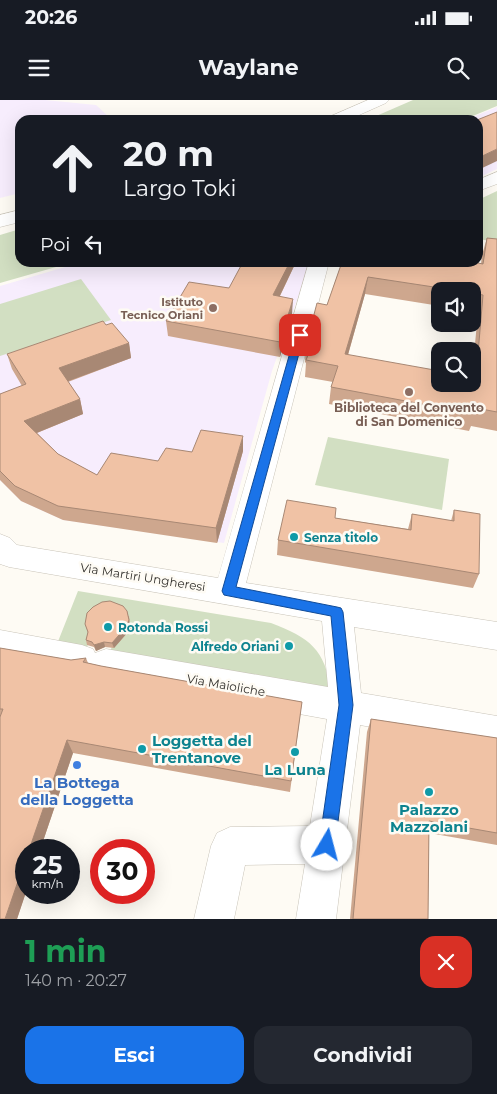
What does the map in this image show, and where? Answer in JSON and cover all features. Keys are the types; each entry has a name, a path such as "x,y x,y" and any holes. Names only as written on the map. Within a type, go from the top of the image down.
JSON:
{"street":[{"path":"346,115 380,100"},
{"path":"483,184 497,177"},
{"path":"0,221 15,217"},
{"path":"229,591 319,267"},
{"name":"Via Martiri Ungheresi","path":"0,546 9,555 229,591 337,612 497,636"},
{"path":"316,919 346,705 337,612"},
{"name":"Via Maioliche","path":"0,644 497,733"},
{"path":"214,919 230,846 327,845"}],"shaded area":[{"path":"0,100 45,100 96,105 107,115 15,115 15,194 0,198"},
{"path":"497,107 497,169 483,176 483,115 478,115"},
{"path":"65,267 309,267 272,371 224,543 63,520 21,501 0,480 0,286"}],"green space":[{"path":"413,100 497,100 497,106 475,115 378,115"},
{"path":"497,191 497,242 483,240 483,198"},
{"path":"15,230 15,267 56,267 0,283 0,235"},
{"path":"81,279 111,320 0,356 0,304"},
{"path":"328,437 449,459 442,510 315,485"},
{"path":"78,591 271,623 296,634 313,647 325,665 331,691 109,654 113,644 90,638 86,650 57,644"}],"building":[{"path":"497,112 497,149 483,156 483,118"},
{"path":"487,238 497,239 497,412 476,408 475,414 331,387 338,366 306,360 312,346 306,345 317,303 327,305 340,267 483,267","holes":["368,277 431,287 431,282 481,282 481,295 483,295 479,342 481,342 481,392 431,392 431,369 345,354"]},
{"path":"240,267 287,267 273,295 293,299 280,342 166,321 189,282 229,288"},
{"path":"103,321 106,325 112,323 129,343 59,368 80,399 24,421 58,454 97,475 111,453 158,461 166,448 192,452 201,430 243,436 216,528 58,506 15,486 0,471 0,394 26,384 7,354"},
{"path":"287,500 336,508 335,518 411,530 412,514 454,521 454,510 480,514 479,574 278,540"},
{"name":"Rotonda Rossi","path":"110,601 123,606 127,611 129,620 126,627 112,643 104,642 94,645 86,640 88,632 85,624 87,613 102,602"},
{"path":"0,648 71,660 86,658 83,662 302,702 291,781 67,740 33,839 15,839 15,890 5,919 0,919 0,717 3,709 0,709"},
{"name":"Palazzo Mazzolani","path":"371,719 497,738 497,833 429,821 428,919 353,919"}],"place":[{"name":"Istituto Tecnico Oriani","path":"213,308"},
{"name":"Biblioteca del Convento di San Domenico","path":"409,392"},
{"name":"Senza titolo","path":"294,537"},
{"name":"Rotonda Rossi","path":"108,627"},
{"name":"Alfredo Oriani","path":"289,646"},
{"name":"Loggetta del Trentanove","path":"142,749"},
{"name":"La Luna","path":"295,752"},
{"name":"La Bottega della Loggetta","path":"77,765"},
{"name":"Palazzo Mazzolani","path":"429,792"}],"route":[{"path":"300,335 229,591 337,612 346,705 327,845"}]}
